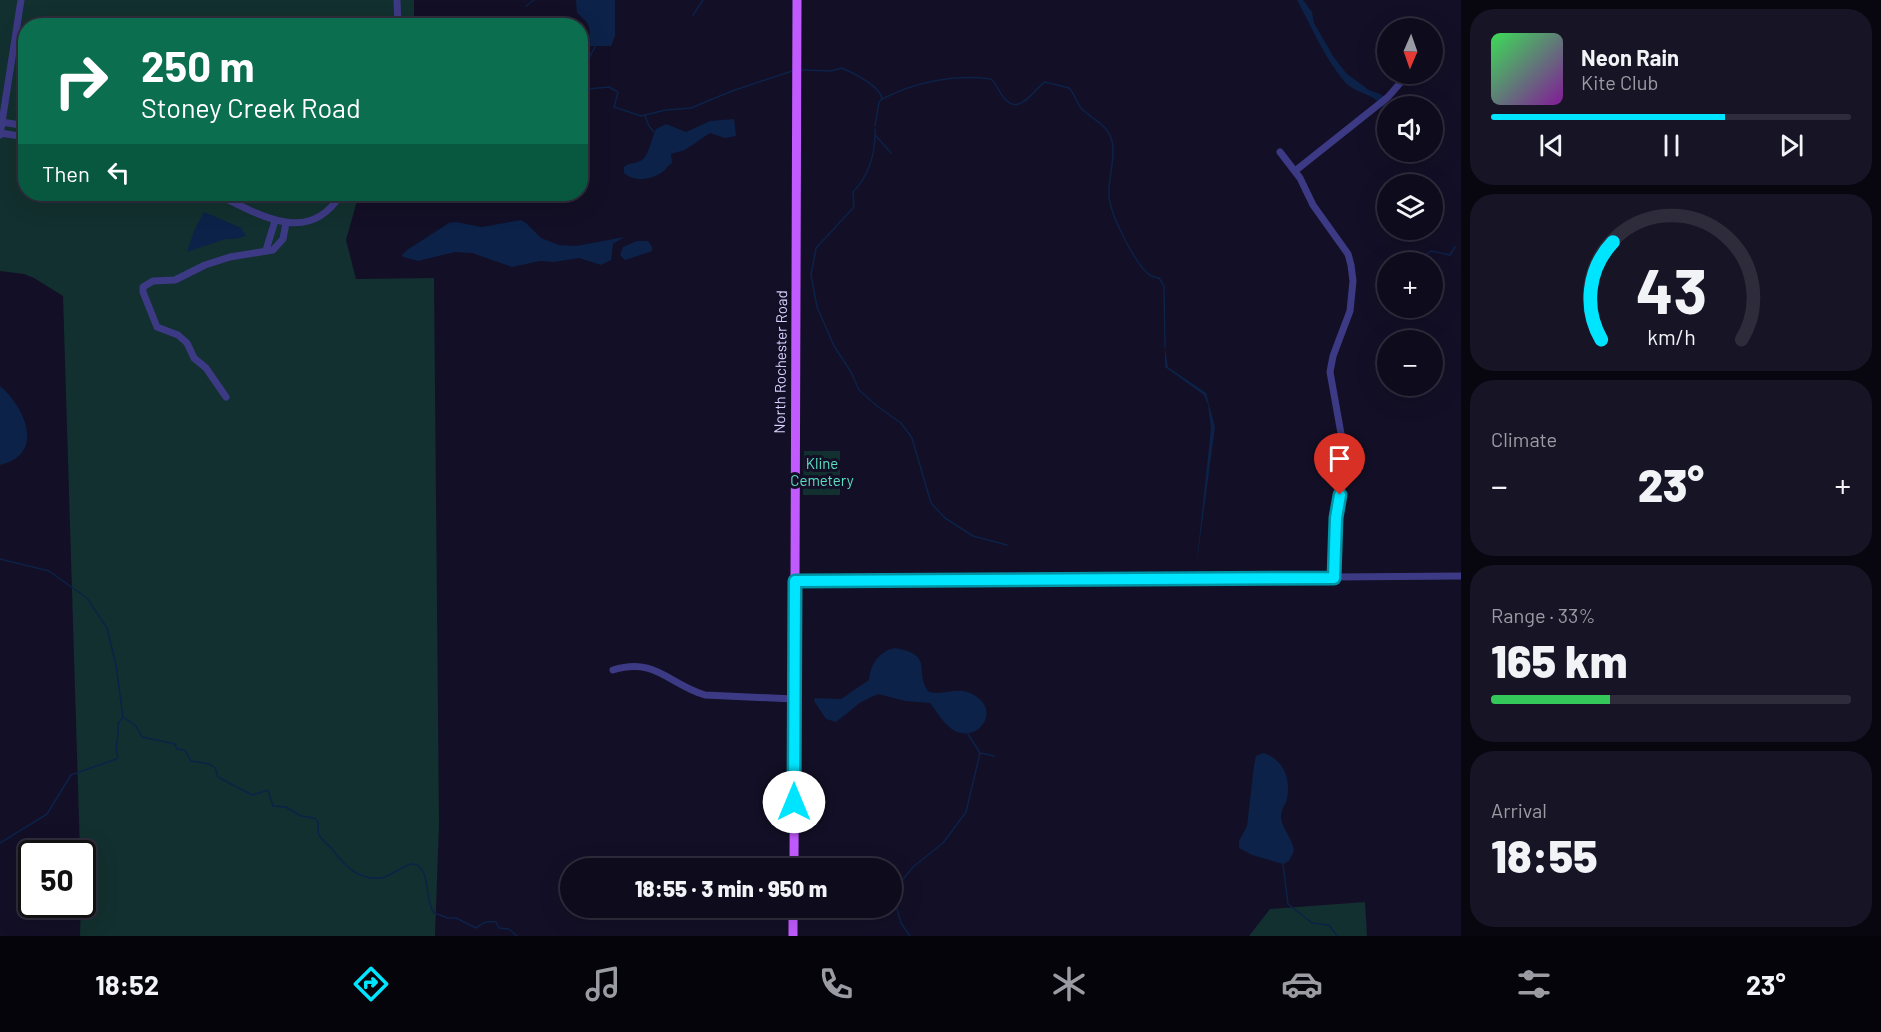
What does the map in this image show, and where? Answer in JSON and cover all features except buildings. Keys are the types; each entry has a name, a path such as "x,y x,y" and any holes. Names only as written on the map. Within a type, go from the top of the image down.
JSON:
{"main road":[{"name":"North Rochester Road","path":"794,858 797,0"},
{"path":"793,918 793,936"}],"street":[{"path":"18,18 21,0"},
{"path":"397,0 398,18"},
{"path":"18,19 0,134 18,136"},
{"path":"1296,171 1401,84"},
{"path":"2,122 18,125"},
{"path":"1280,152 1296,171 1326,226 1348,254 1353,281 1350,311 1333,357 1330,372 1342,439 1342,471 1333,555 1334,578"},
{"path":"231,201 275,221 286,223 318,215 335,201"},
{"path":"266,250 273,235 275,221"},
{"path":"226,398 206,368 194,358 182,338 157,327 143,287 153,281 175,280 216,261 277,247 284,236 286,223"},
{"path":"795,581 1461,576"},
{"path":"613,670 627,666 645,666 658,671 691,691 705,695 794,699"}],"green space":[{"path":"0,0 414,0 414,18 18,18 18,201 357,201 346,240 356,279 434,278 439,824 435,936 80,936 80,918 96,918 96,840 80,840 63,296 24,274 0,271"},
{"name":"Kline Cemetery","path":"804,451 840,451 840,495 803,495"},
{"path":"1365,902 1367,936 1249,936 1270,909"}],"water":[{"path":"576,0 615,0 615,36 611,46 589,46 588,18 583,18 577,13"},
{"path":"1297,0 1303,0 1312,12 1314,23 1333,56 1347,74 1369,90 1383,96 1377,96 1377,101 1355,90 1344,81 1324,52"},
{"path":"734,119 736,136 725,138 710,133 685,150 671,154 672,163 657,175 637,179 624,173 624,167 628,164 644,158 656,129 666,124 686,132 710,121"},
{"path":"204,212 241,228 246,236 226,239 187,252"},
{"path":"521,220 541,238 559,245 576,246 624,237 613,244 611,260 601,265 579,258 554,262 540,261 512,267 472,253 455,252 418,261 402,255 449,223 456,222 482,227"},
{"path":"637,241 648,241 652,251 625,260 620,255 623,247"},
{"path":"1165,347 1168,367 1206,393 1215,427 1196,569 1211,428 1208,405 1204,395 1165,367"},
{"path":"0,386 9,395 23,417 27,429 27,441 23,451 14,459 0,465"},
{"path":"895,648 908,651 920,660 923,678 929,692 965,691 980,699 987,715 979,728 964,733 955,731 944,722 930,703 905,701 878,694 861,702 836,722 826,719 814,701 815,698 841,699 869,680 871,669 880,655"},
{"path":"1263,753 1277,760 1287,779 1288,794 1281,816 1294,851 1289,861 1283,864 1252,855 1239,848 1239,841 1247,826 1256,756"}],"waterway":[{"path":"526,6 534,0"},
{"path":"693,15 703,0"},
{"path":"588,62 595,47"},
{"path":"802,70 831,71 842,68 872,85 882,99 879,102 875,126"},
{"path":"588,89 609,87 618,92 614,107 641,116 666,110 691,108 732,91 792,71"},
{"path":"882,99 921,84 963,78 991,79 1005,99 1016,104 1026,100 1045,82 1069,88 1081,108 1103,126 1110,135 1113,154 1109,188 1110,203 1124,238 1138,262 1151,276 1159,278 1164,286 1165,347"},
{"path":"645,116 654,132"},
{"path":"875,129 870,163 859,186 853,192 854,207 816,248 811,275 817,307 834,346 851,372 859,390 901,423 912,438 931,503 945,518 973,536 1007,545"},
{"path":"875,135 891,153"},
{"path":"1443,254 1450,255 1455,247"},
{"path":"1430,252 1436,252"},
{"path":"0,559 49,571 87,598 107,628 116,665 123,717 118,724 116,749 118,757 71,775 47,814 0,843"},
{"path":"123,717 136,726 142,737 175,744 177,749 185,750 191,761 209,764 215,768 218,777 252,795 268,790 273,806 286,807 301,816 314,818 318,822 318,833 322,839 353,871 366,877 381,878 405,866 415,864 425,876 429,902 434,913 456,918 476,928 485,922 496,922 499,928 509,929 517,936"},
{"path":"910,936 901,923 896,905 900,883 913,867 943,843 966,812 980,753 968,734"},
{"path":"981,753 994,756"},
{"path":"1283,864 1288,904 1312,923 1329,925 1337,936"}],"route":[{"path":"794,802 795,581 1334,578 1333,555 1337,504 1340,495"}]}
